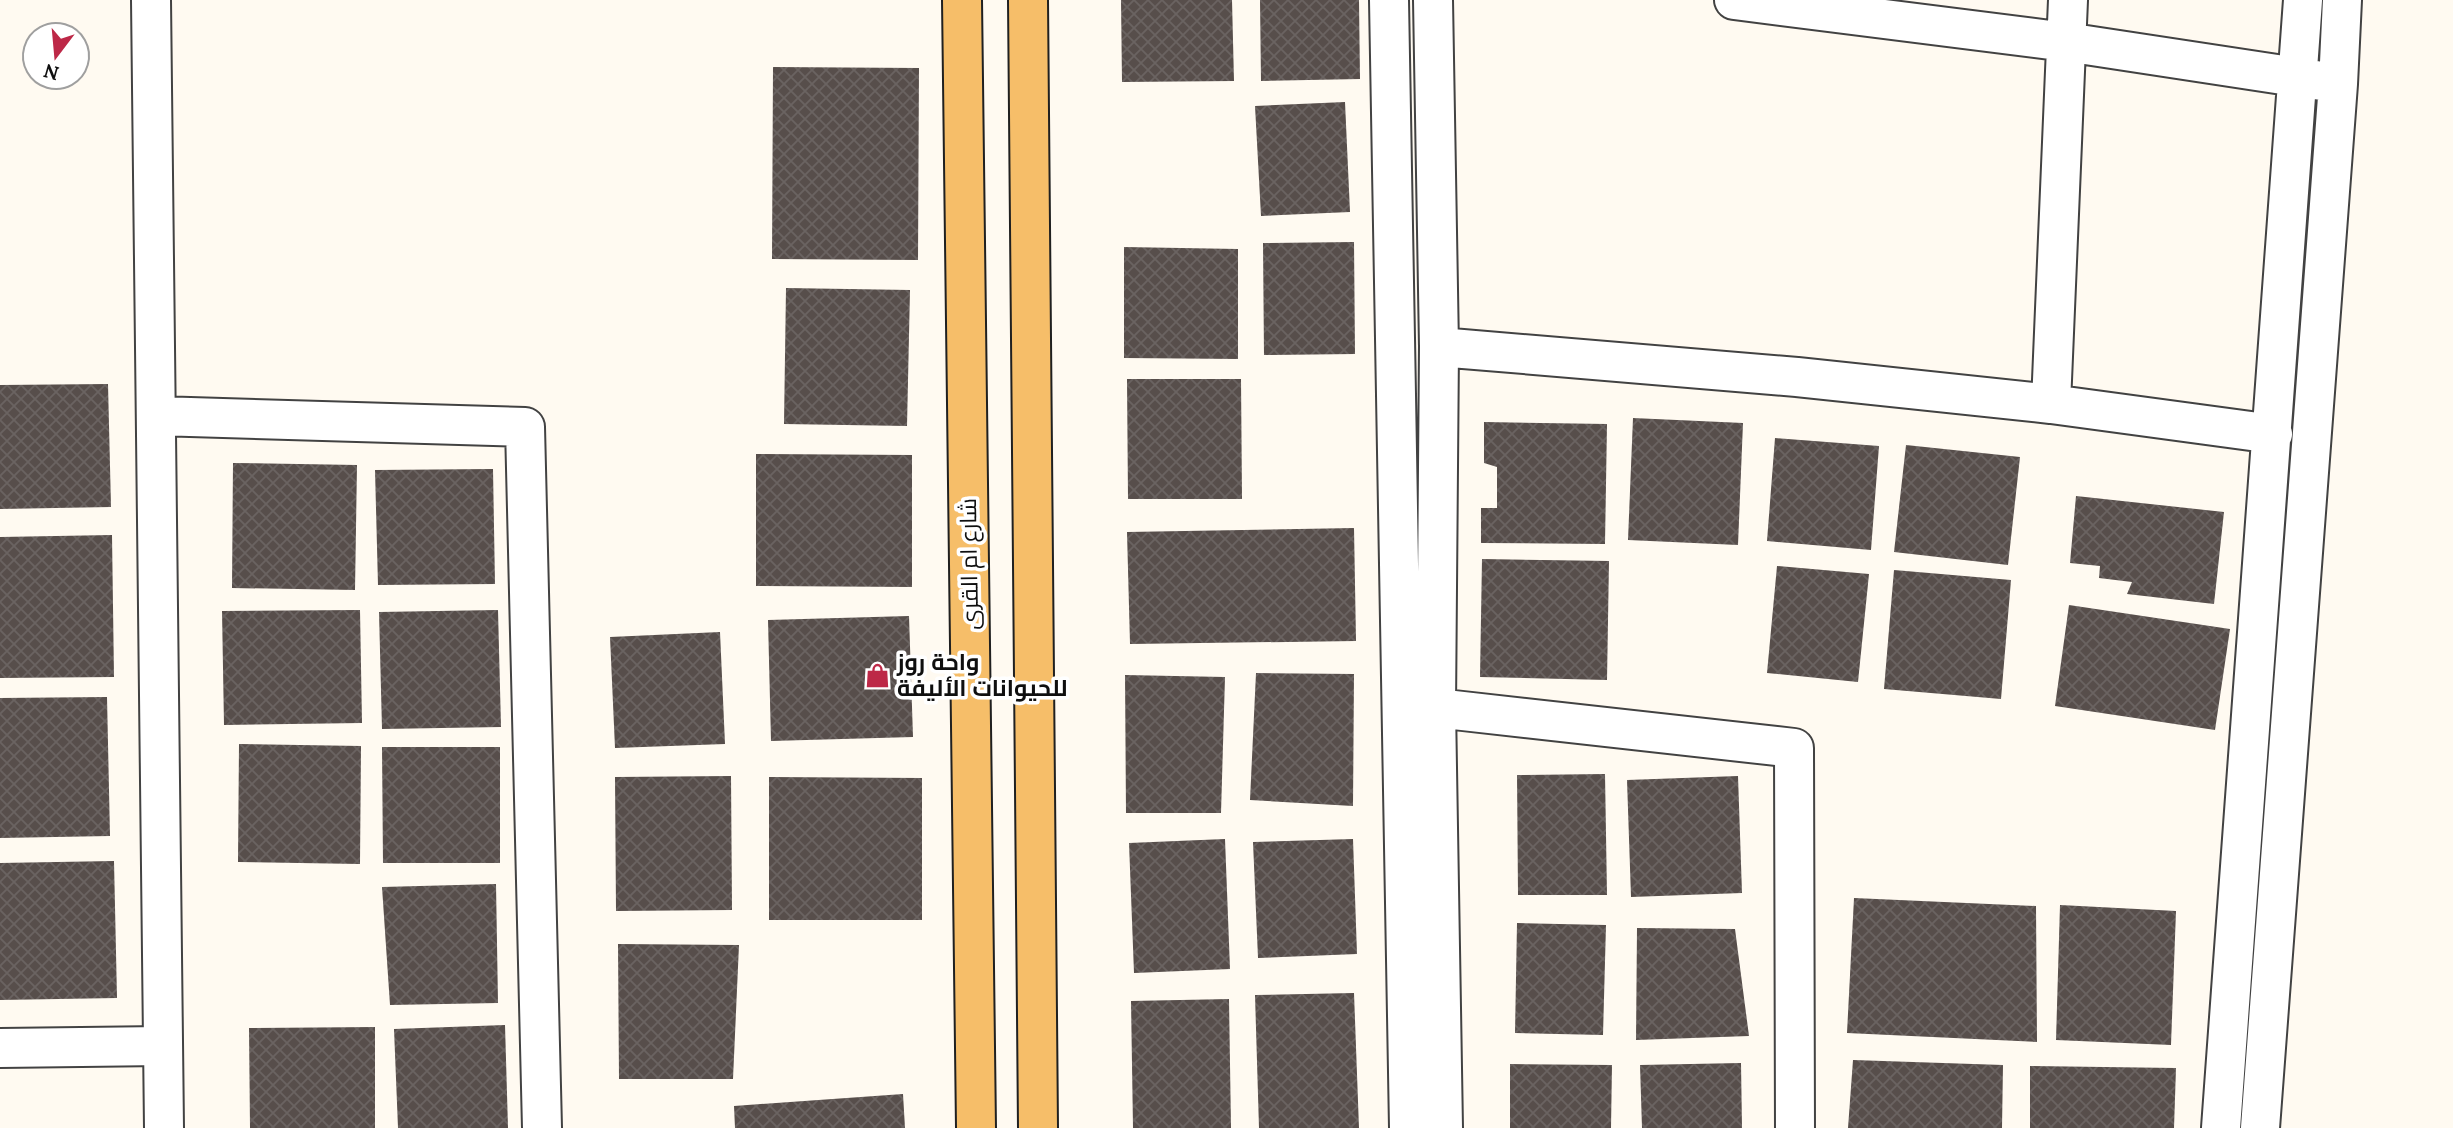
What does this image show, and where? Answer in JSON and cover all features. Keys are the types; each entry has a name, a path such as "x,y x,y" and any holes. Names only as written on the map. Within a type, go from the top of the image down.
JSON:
{"main road":[{"name":"شارع ام القرى","path":"962,0 976,1128"},
{"path":"1028,0 1038,1128"}],"street":[{"path":"151,0 164,1128"},
{"path":"1389,0 1409,1128"},
{"path":"1433,0 1439,347 1436,708 1443,1128"},
{"path":"1734,0 2066,42 2337,83"},
{"path":"2051,404 2068,0"},
{"path":"2221,1128 2303,0"},
{"path":"2260,1128 2342,0"},
{"path":"1439,347 1797,377 2051,404 2273,434"},
{"path":"157,416 525,427 542,1128"},
{"path":"1436,708 1794,748 1795,1128"},
{"path":"0,1048 162,1046"}],"building":[{"path":"1121,0 1232,0 1234,81 1122,82"},
{"path":"1260,0 1359,0 1360,79 1261,81"},
{"path":"773,67 919,68 918,260 772,259"},
{"path":"1345,102 1350,212 1261,216 1255,106"},
{"path":"1354,242 1355,354 1264,355 1263,243"},
{"path":"1124,247 1238,249 1238,359 1124,358"},
{"path":"786,288 910,290 907,426 784,424"},
{"path":"1127,379 1241,379 1242,499 1128,499"},
{"path":"108,384 111,507 0,509 0,385"},
{"path":"1633,418 1743,423 1738,545 1628,540"},
{"path":"1484,422 1607,424 1605,544 1481,543 1481,508 1497,508 1497,467 1484,463"},
{"path":"1775,438 1879,446 1871,550 1767,541"},
{"path":"1906,445 2020,457 2008,565 1894,552"},
{"path":"756,454 912,455 912,587 756,586"},
{"path":"233,463 357,465 355,590 232,588"},
{"path":"493,469 495,584 378,585 375,470"},
{"path":"2076,496 2224,512 2214,604 2127,594 2132,582 2099,578 2100,566 2070,563"},
{"path":"1354,528 1356,641 1130,644 1127,532"},
{"path":"112,535 114,677 0,678 0,537"},
{"path":"1482,559 1609,561 1607,680 1480,677"},
{"path":"1777,566 1869,574 1858,682 1767,673"},
{"path":"1894,570 2011,580 2001,699 1884,689"},
{"path":"2069,605 2230,629 2215,730 2055,706"},
{"path":"360,610 362,723 224,725 222,611"},
{"path":"498,610 501,727 382,729 379,612"},
{"path":"909,616 913,737 771,741 768,620"},
{"path":"720,632 725,744 615,748 610,637"},
{"path":"1256,673 1354,674 1353,806 1250,800"},
{"path":"1125,675 1225,677 1221,813 1126,813"},
{"path":"107,697 110,836 0,838 0,698"},
{"path":"239,744 361,746 360,864 238,862"},
{"path":"382,747 500,747 500,863 383,863"},
{"path":"1605,774 1607,895 1518,895 1517,775"},
{"path":"731,776 732,910 616,911 615,777"},
{"path":"1738,776 1742,893 1631,897 1627,780"},
{"path":"769,777 922,778 922,920 769,920"},
{"path":"1225,839 1230,969 1134,973 1129,843"},
{"path":"1353,839 1357,954 1258,958 1253,842"},
{"path":"114,861 117,998 0,1000 0,863"},
{"path":"496,884 498,1003 390,1005 382,887"},
{"path":"1854,898 2036,906 2037,1042 1847,1033"},
{"path":"2060,905 2176,911 2171,1045 2056,1040"},
{"path":"1517,923 1606,925 1603,1035 1515,1033"},
{"path":"1637,928 1735,929 1749,1036 1636,1040"},
{"path":"618,944 739,945 733,1079 619,1079"},
{"path":"1354,993 1359,1128 1259,1128 1255,995"},
{"path":"1229,999 1231,1128 1133,1128 1131,1001"},
{"path":"505,1025 508,1128 398,1128 394,1029"},
{"path":"375,1027 375,1128 250,1128 249,1028"},
{"path":"1853,1060 2003,1065 2002,1128 1848,1128"},
{"path":"1741,1063 1742,1128 1642,1128 1640,1065"},
{"path":"1510,1064 1612,1065 1611,1128 1510,1128"},
{"path":"2030,1066 2176,1068 2174,1128 2030,1128"},
{"path":"903,1094 905,1128 735,1128 734,1106"}],"place":[{"name":"واحة روز للحيوانات الأليفة","path":"877,675"}]}
